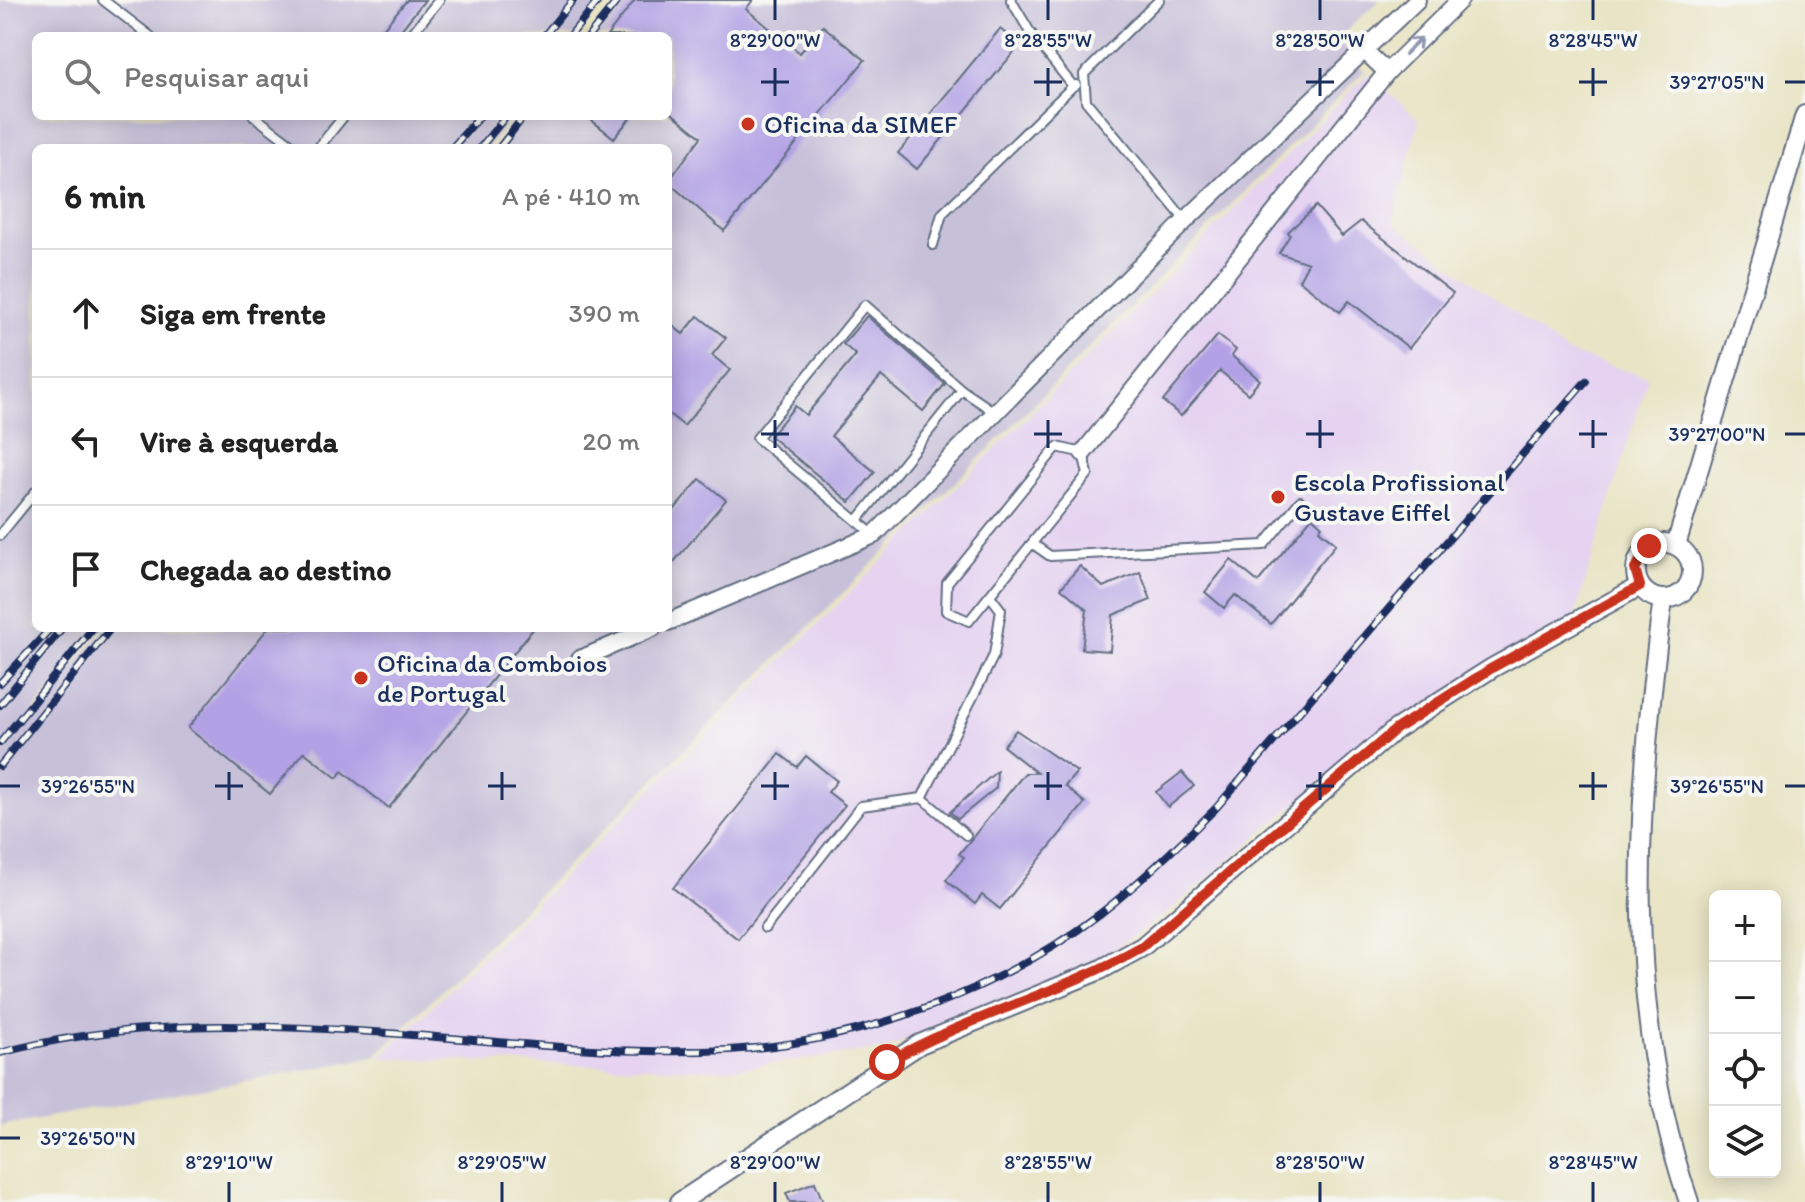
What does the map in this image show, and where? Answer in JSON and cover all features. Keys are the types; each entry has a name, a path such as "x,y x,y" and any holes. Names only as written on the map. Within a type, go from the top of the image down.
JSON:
{"street":[{"path":"672,620 874,535 993,411 1417,0"},
{"path":"1083,453 1387,72 1460,0"},
{"path":"1366,52 1387,72"},
{"path":"1676,545 1805,115"},
{"path":"1658,543 1676,545 1690,558 1692,577 1681,593 1663,599 1654,597 1640,586 1635,569 1642,552 1658,543"},
{"path":"680,1202 920,1044 1100,970 1142,947 1396,729 1492,668 1640,586"},
{"path":"1663,599 1646,727 1639,825 1643,972 1659,1090 1689,1202"},
{"path":"580,659 644,632"}],"lane":[{"path":"103,0 145,32"},
{"path":"413,32 439,0"},
{"path":"1011,0 1030,32 1073,86"},
{"path":"1159,0 1084,74 1086,101 1186,221"},
{"path":"933,245 942,214 1073,86 1085,83"},
{"path":"259,120 291,144"},
{"path":"321,144 341,120"},
{"path":"874,535 757,438 865,305 962,390 993,411"},
{"path":"857,521 962,390"},
{"path":"1057,447 1083,453 1088,474 991,597 969,621 946,611 947,583 1057,447"},
{"path":"0,535 32,496"},
{"path":"1033,544 1050,556 1264,545 1300,501"},
{"path":"922,798 994,655 1001,610 991,597"},
{"path":"922,798 950,825 966,835"},
{"path":"765,928 861,806 922,798"}],"shaded area":[{"path":"0,0 606,0 580,32 32,32 32,120 510,120 490,144 32,144 32,632 98,632 0,753"},
{"path":"628,0 1380,0 1338,38 1364,71 1020,418 374,1057 0,1126 0,758 102,632 672,632 672,144 502,144 522,120 672,120 672,32 600,32"},
{"name":"Escola Profissional Gustave Eiffel","path":"1368,73 1419,120 1393,222 1566,352 1648,377 1574,618 1384,729 1162,917 1091,964 885,1049 724,1070 380,1058 1130,315"}],"building":[{"path":"407,0 425,0 399,32 380,32"},
{"name":"Oficina da SIMEF","path":"635,0 753,0 746,9 800,53 823,26 865,60 724,231 672,186 672,177 701,137 672,113 672,32 610,32"},
{"path":"1000,29 1020,45 917,169 898,153"},
{"path":"591,120 629,120 614,138"},
{"path":"1316,206 1342,236 1361,221 1453,293 1409,348 1349,301 1340,312 1299,280 1308,263 1279,253 1290,235 1288,232"},
{"path":"698,316 726,338 712,355 730,370 684,426 672,416 672,325 683,334"},
{"path":"867,316 945,384 923,411 881,376 831,436 875,472 850,502 770,436 795,406 806,415 856,355 843,344"},
{"path":"1218,335 1236,350 1232,356 1260,380 1248,394 1220,371 1181,416 1163,401"},
{"path":"700,479 726,500 672,564 672,512"},
{"path":"1312,517 1322,526 1319,530 1336,544 1271,624 1235,595 1224,608 1205,592 1231,560 1258,582"},
{"path":"1080,566 1103,587 1140,572 1151,600 1113,615 1110,651 1082,649 1087,610 1061,588"},
{"name":"Oficina da Comboios de Portugal","path":"265,632 531,632 389,808 342,771 337,778 304,752 270,794 188,728"},
{"path":"1016,730 1077,772 1065,786 1085,803 1000,909 982,895 975,904 946,880 964,857 959,854 1025,773 1037,773 1003,746"},
{"path":"780,754 797,767 806,756 837,781 828,792 845,805 738,939 673,888"},
{"path":"997,771 996,788 958,819 950,812"},
{"path":"1182,772 1194,786 1168,807 1156,792"},
{"path":"815,1182 823,1202 790,1202 786,1193"}],"railway":[{"path":"547,32 573,0"},
{"path":"573,32 599,0"},
{"path":"592,32 618,0"},
{"path":"456,144 476,120"},
{"path":"483,144 503,120"},
{"path":"502,144 521,120"},
{"path":"0,1053 46,1042 139,1029 232,1026 326,1029 595,1049 729,1050 827,1037 925,1008 972,989 1018,967 1101,913 1202,822 1586,381"},
{"path":"0,683 47,632"},
{"path":"0,705 59,632"},
{"path":"0,743 90,632"},
{"path":"0,766 108,632"}],"place":[{"name":"Oficina da SIMEF","path":"748,124"},
{"name":"Escola Profissional Gustave Eiffel","path":"1278,497"},
{"name":"Oficina da Comboios de Portugal","path":"361,678"}],"route":[{"path":"887,1062 920,1044 1100,970 1142,947 1396,729 1492,668 1640,586 1635,569 1642,552 1649,546"}]}
